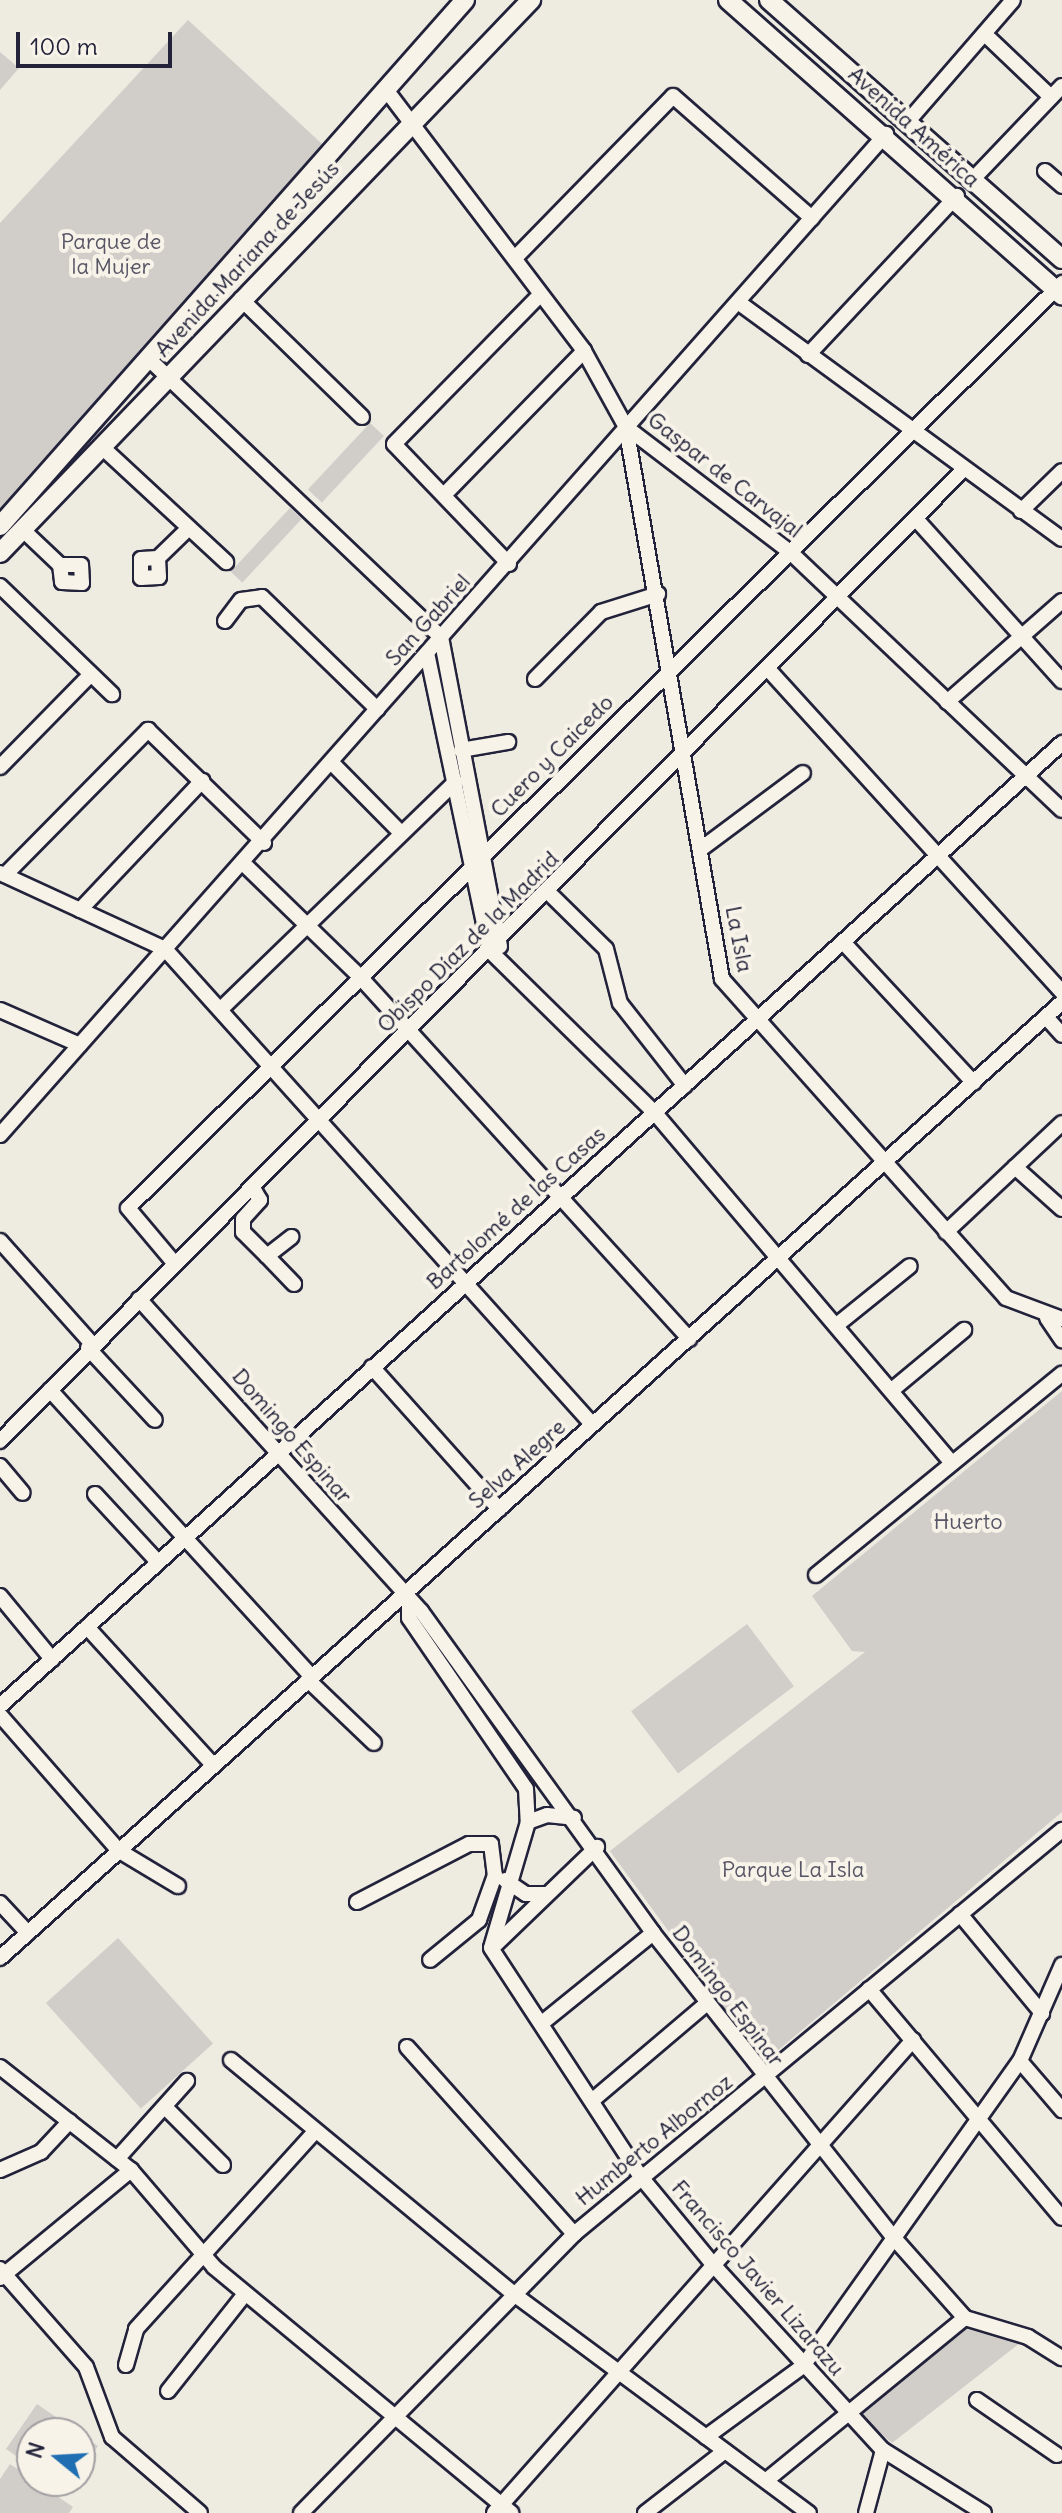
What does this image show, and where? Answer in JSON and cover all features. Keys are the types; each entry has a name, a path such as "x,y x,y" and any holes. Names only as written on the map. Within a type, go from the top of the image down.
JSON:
{"main road":[{"name":"Avenida Mariana de Jesús","path":"0,553 10,529 465,0"},
{"name":"Avenida Mariana de Jesús","path":"10,529 103,448 241,299 531,0"},
{"name":"Avenida América","path":"731,0 1060,289"},
{"name":"Avenida América","path":"767,0 795,20 910,119 1062,259"}],"street":[{"path":"910,119 1013,0"},
{"path":"990,39 1051,97"},
{"path":"975,177 1062,86"},
{"name":"Gaspar de Carvajal","path":"387,91 414,119 584,351 626,427 789,551 837,600 1062,810"},
{"path":"515,258 673,96 812,218"},
{"name":"San Gabriel","path":"3,1125 245,865 377,709 509,564 886,134"},
{"path":"1045,171 1062,186"},
{"path":"808,355 957,196"},
{"name":"Cuero y Caicedo","path":"175,1264 127,1209 789,551 1060,289"},
{"path":"509,564 394,444 540,295"},
{"path":"241,299 362,417"},
{"path":"738,302 963,470 1062,539"},
{"path":"444,495 584,351"},
{"path":"152,362 441,637 478,861 497,949 655,1113 838,1324 952,1463"},
{"name":"La Isla","path":"626,427 671,669 720,975 754,1023 885,1161 1006,1298 1055,1318"},
{"path":"103,448 226,562"},
{"name":"Obispo Díaz de la Madrid","path":"0,1441 90,1346 497,949 548,892 963,470"},
{"path":"1021,511 1062,471"},
{"path":"916,519 1062,681"},
{"path":"158,558 189,528"},
{"path":"10,529 60,565"},
{"path":"0,586 112,694"},
{"path":"535,679 601,612 658,594"},
{"path":"225,621 241,600 262,597 377,709"},
{"path":"947,702 1062,601"},
{"path":"427,653 455,782 478,861"},
{"path":"768,669 1062,992"},
{"path":"1,762 90,675"},
{"path":"264,843 148,730 3,874 165,949 222,1008 592,1424"},
{"path":"461,750 508,742"},
{"name":"Bartolomé de las Casas","path":"0,1706 941,856 1062,743"},
{"path":"332,763 399,831"},
{"path":"701,849 803,773"},
{"path":"80,910 202,781"},
{"path":"222,1008 399,831 455,782"},
{"path":"245,865 361,978 689,1339"},
{"path":"548,892 606,949 622,1006 685,1086"},
{"path":"843,942 974,1083"},
{"name":"Selva Alegre","path":"0,1958 310,1679 407,1601 499,1509 1062,1002"},
{"path":"0,1010 80,1045"},
{"path":"1046,1017 1062,1035"},
{"path":"946,1232 1062,1123"},
{"path":"1015,1167 1062,1209"},
{"path":"253,1188 260,1200 241,1226 294,1284"},
{"path":"267,1256 291,1237"},
{"path":"0,1241 155,1420"},
{"path":"838,1324 910,1266"},
{"name":"Domingo Espinar","path":"139,1299 278,1452 407,1601 597,1847 653,1933 818,2148 965,2318"},
{"path":"1055,1318 1062,1340"},
{"path":"892,1390 964,1330"},
{"path":"372,1367 499,1509"},
{"path":"816,1575 1062,1374"},
{"path":"50,1390 310,1679 374,1743"},
{"path":"0,1466 23,1493"},
{"path":"95,1494 158,1562"},
{"path":"0,1596 52,1659"},
{"name":"Domingo Espinar","path":"407,1601 409,1618 517,1768 528,1822 491,1948"},
{"path":"87,1627 213,1765"},
{"path":"0,1715 118,1850 178,1886"},
{"path":"528,1822 547,1815 574,1818"},
{"name":"Humberto Albornoz","path":"301,2513 511,2292 574,2234 1062,1830"},
{"path":"357,1902 469,1844 496,1850 495,1875 477,1924 430,1960"},
{"path":"491,1948 597,1847"},
{"path":"495,1875 530,1895 547,1894"},
{"path":"0,1903 28,1933"},
{"path":"960,1914 1042,2013"},
{"path":"542,2023 653,1933"},
{"name":"Francisco Javier Lizarazu","path":"491,1948 594,2099 641,2177 716,2268 883,2450 984,2513"},
{"path":"706,2437 803,2366 981,2120 1020,2061 1042,2013 1058,1995 1062,1965"},
{"path":"869,1989 1062,2218"},
{"path":"594,2099 707,2003"},
{"path":"0,2067 131,2170 200,2253 503,2510 913,2040"},
{"path":"407,2047 574,2234"},
{"path":"231,2060 313,2134 511,2292 725,2451 768,2479 809,2513"},
{"path":"1020,2061 1062,2110"},
{"path":"117,2159 187,2081"},
{"path":"165,2107 223,2165"},
{"path":"0,2170 41,2152 70,2121"},
{"path":"126,2365 136,2329 200,2253 313,2134"},
{"path":"131,2170 1,2274 86,2367 112,2437 200,2513"},
{"path":"168,2391 245,2294"},
{"path":"768,2479 845,2409 965,2318 1028,2337 1062,2358"},
{"path":"977,2400 1058,2456"},
{"path":"866,2513 883,2450"},
{"path":"645,2513 725,2451"}],"green space":[{"name":"Parque de la Mujer","path":"188,20 333,154 0,520 0,223"},
{"path":"0,52 19,68 0,90"},
{"path":"370,423 384,436 322,503 308,490"},
{"path":"290,508 302,519 242,583 231,572"},
{"name":"Parque La Isla","path":"1062,1391 1062,1812 764,2062 610,1851 865,1652 852,1651 812,1596"},
{"path":"747,1624 794,1686 678,1774 631,1711"},
{"path":"118,1938 213,2044 141,2108 46,2003"},
{"path":"968,2326 1020,2343 892,2443 857,2412"},
{"path":"37,2404 56,2417 28,2417"},
{"path":"16,2434 16,2456 6,2449"},
{"path":"10,2464 16,2468 16,2497 58,2497 73,2507 69,2513 0,2513 0,2479"}],"park label":[{"name":"Huerto","path":"968,1522"}]}
